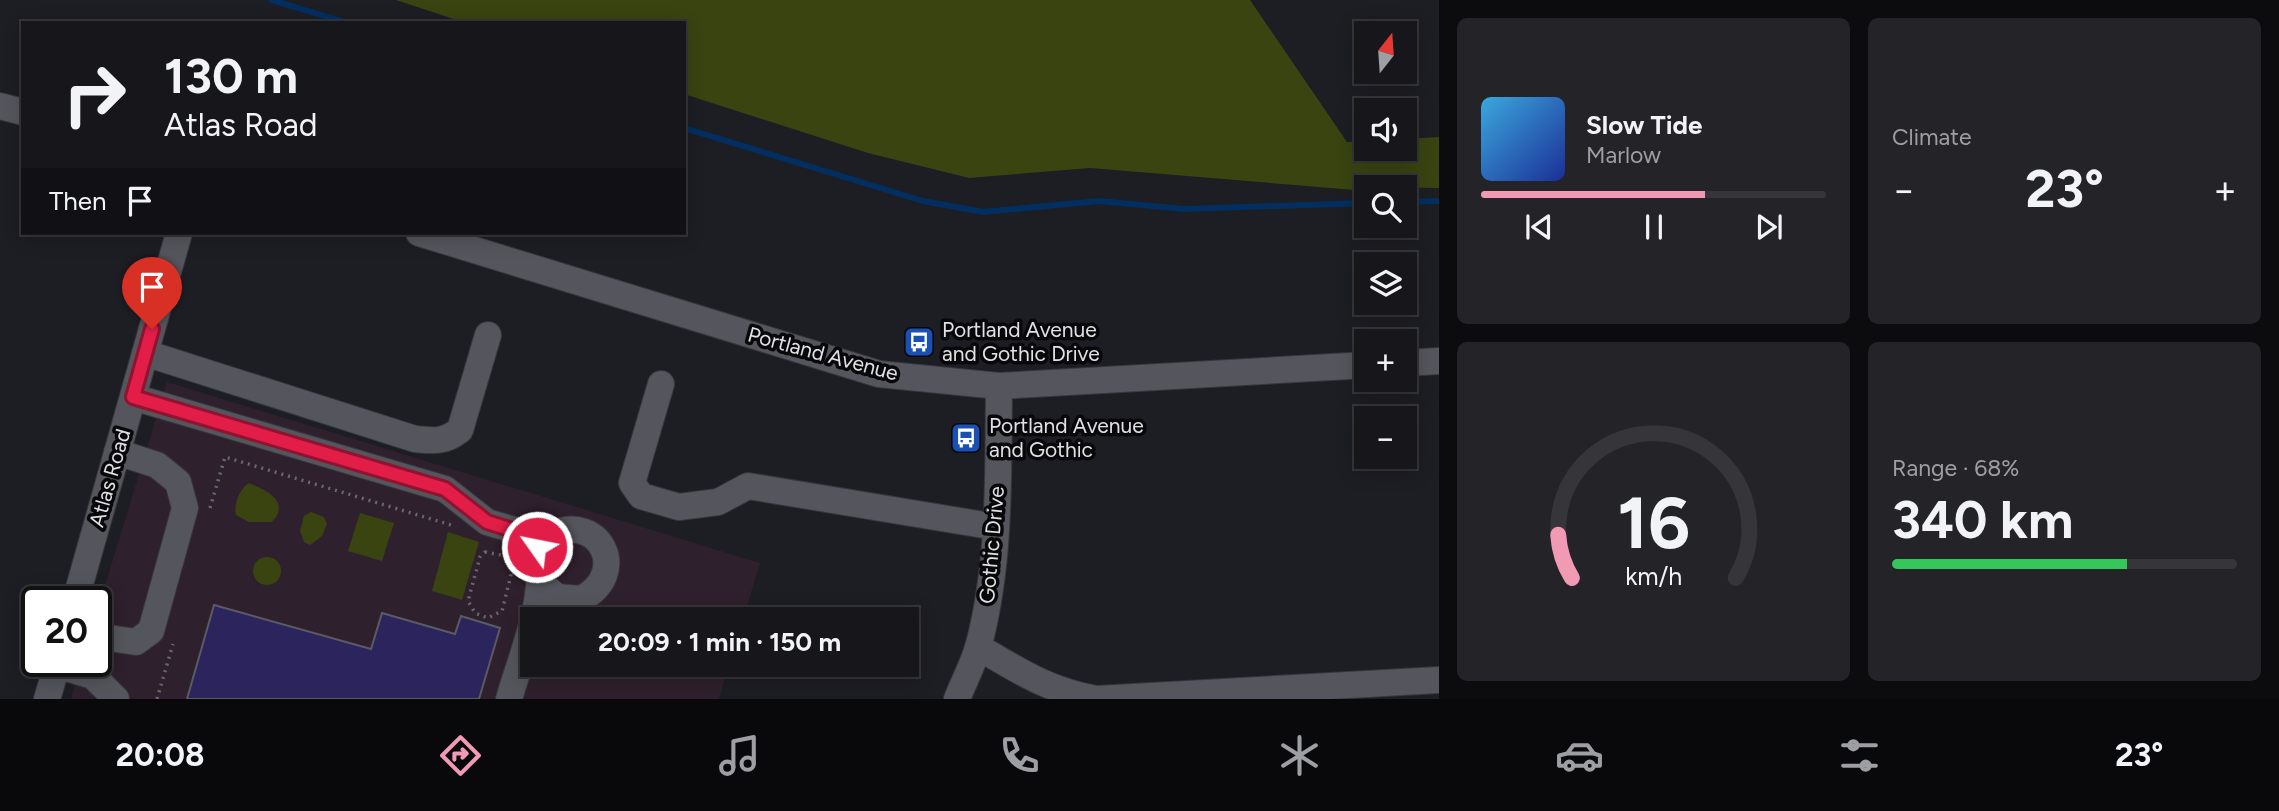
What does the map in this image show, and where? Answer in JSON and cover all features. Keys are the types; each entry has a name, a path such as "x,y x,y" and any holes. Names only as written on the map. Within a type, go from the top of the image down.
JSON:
{"street":[{"path":"0,106 21,111"},
{"name":"Atlas Road","path":"79,586 178,235"},
{"name":"Portland Avenue","path":"426,235 879,374 999,386 1354,366"},
{"path":"145,354 415,439 432,441 448,439 460,429 488,335"},
{"path":"1417,362 1439,361"},
{"path":"661,384 632,482 641,496 679,507 718,502 748,486 996,527"},
{"name":"Gothic Drive","path":"957,699 978,647 990,597 996,527 999,386"},
{"path":"133,397 445,489 487,522 531,536 538,553 541,583 509,699"},
{"path":"112,638 136,642 151,631 185,508 178,482 157,465 117,452"},
{"path":"538,553 552,534 576,529 597,539 607,561 601,584 582,599 557,597 541,583"},
{"path":"978,647 1037,682 1066,694 1097,699 1439,680"},
{"path":"47,699 54,677"},
{"path":"94,677 116,699"}],"path":[{"path":"225,457 464,529"},
{"path":"497,553 506,556 513,572 500,614 484,618 471,608 468,594 482,554 497,553"}],"shaded area":[{"path":"167,382 760,563 747,607 520,607 520,677 725,677 719,699 71,699 78,677 112,677 112,586 105,586"}],"green space":[{"path":"396,0 1250,0 1347,142 1354,142 1354,161 1417,161 1417,138 1439,137 1439,188 1417,188 1417,175 1354,175 1354,190 1090,168 969,178 868,153 686,95 686,21 460,21"},
{"path":"249,483 269,493 278,503 277,515 272,522 249,522 236,515 238,497"},
{"path":"311,512 324,517 327,524 322,536 310,545 304,542 300,531 304,516"},
{"path":"360,513 394,523 382,561 348,551"},
{"path":"448,532 479,542 462,600 432,591"},
{"path":"267,557 277,561 281,571 277,581 267,585 257,581 253,571 257,561"}],"building":[{"path":"214,605 371,649 382,613 455,634 461,616 500,628 479,699 187,699"}],"waterway":[{"path":"271,0 341,21"},
{"path":"686,129 923,201 983,212 1099,201 1184,209 1354,203"},
{"path":"1417,202 1439,201"}],"place":[{"name":"Portland Avenue and Gothic Drive","path":"919,342"},
{"name":"Portland Avenue and Gothic","path":"966,438"}],"route":[{"path":"152,329 133,397 445,489 487,522 531,536 537,547"}]}
